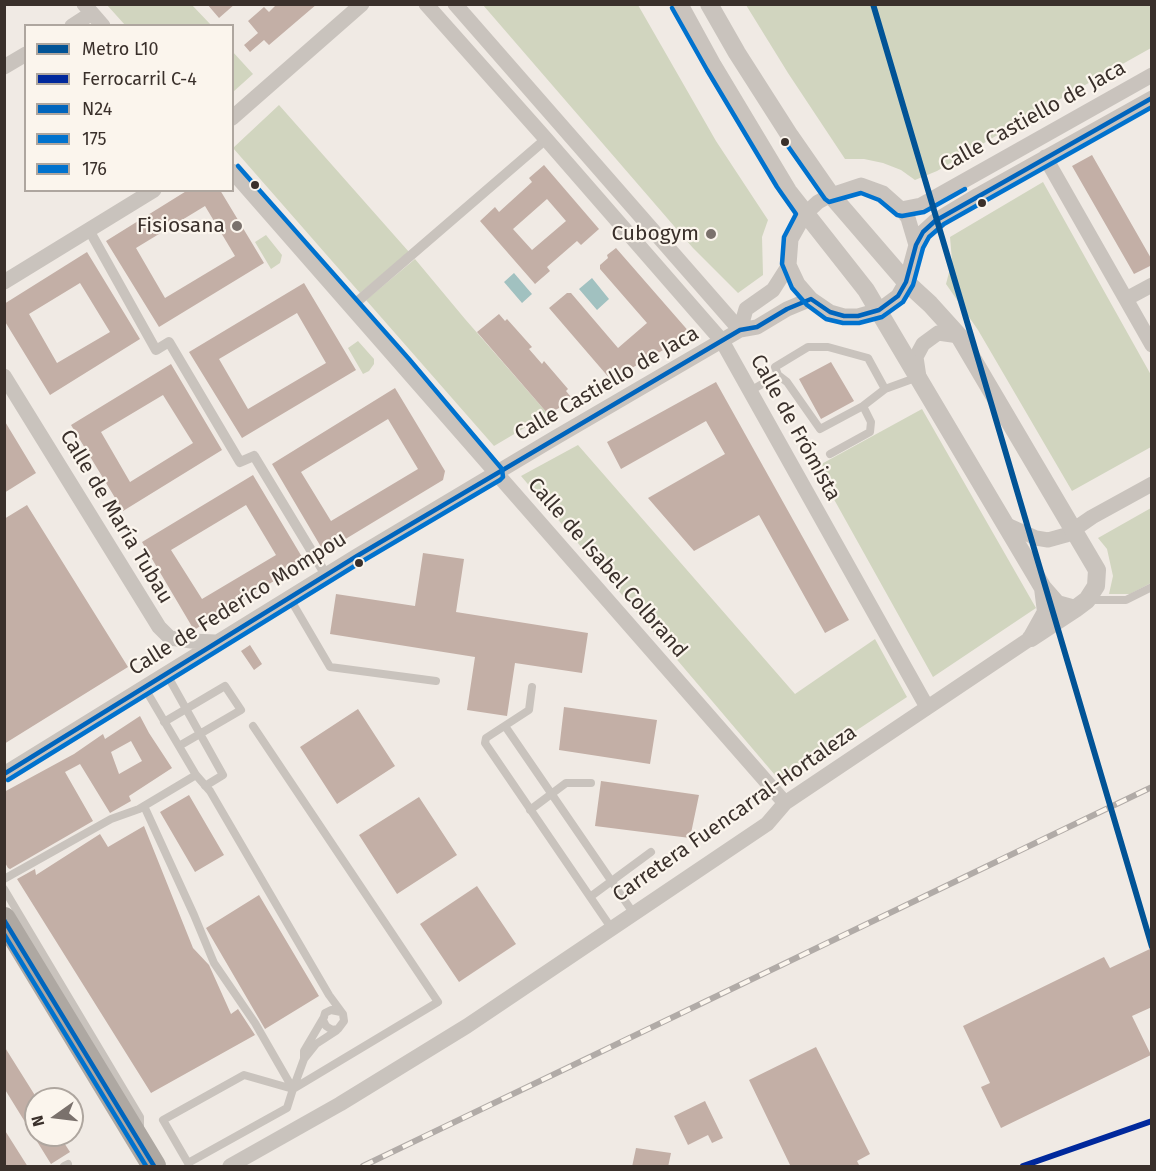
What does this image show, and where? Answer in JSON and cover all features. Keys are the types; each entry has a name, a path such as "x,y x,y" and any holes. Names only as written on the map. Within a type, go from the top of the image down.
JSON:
{"highway":[{"path":"4,920 138,1155"},
{"path":"4,950 138,1155 154,1167"}],"street":[{"path":"234,116 362,4"},
{"name":"Calle de Frómista","path":"426,4 722,341 927,707"},
{"name":"Calle de Frómista","path":"455,4 740,330"},
{"path":"679,4 783,183 879,310 1043,588 1058,604 1081,604 1096,586 1097,570 959,336 906,282 831,195 737,53 709,4"},
{"path":"74,24 88,9 102,24"},
{"path":"4,67 24,55"},
{"name":"Calle Castiello de Jaca","path":"901,208 921,205 1152,75"},
{"name":"Calle Castiello de Jaca","path":"789,265 798,284 811,299 830,312 844,316 858,316 879,310 898,296 906,282 916,245 923,232 940,218 1152,98"},
{"path":"351,307 546,139"},
{"path":"1045,157 1152,345"},
{"name":"Calle de Isabel Colbrand","path":"234,173 785,803"},
{"path":"740,330 746,309 773,290 789,265 790,239 805,214 818,202 831,195 861,184 883,193 901,208 908,218 916,245"},
{"path":"4,282 151,192"},
{"path":"89,230 156,350 169,342 240,462 254,456 326,575"},
{"path":"1126,299 1152,285"},
{"name":"Calle Castiello de Jaca","path":"496,474 740,330 757,327 787,309 811,299"},
{"path":"919,377 916,357 923,344 938,333 959,336"},
{"name":"Calle de María Tubau","path":"4,376 159,627 170,638 216,642"},
{"name":"Calle de Federico Mompou","path":"4,774 289,597 496,474"},
{"path":"1005,524 1036,538 1048,540 1066,535 1152,484"},
{"path":"1031,638 1046,612 1043,588"},
{"name":"Carretera Fuencarral-Hortaleza","path":"230,1167 340,1104 467,1026 767,824 785,803 1081,604"}],"lane":[{"path":"885,389 868,358 828,347 808,348 775,368 820,429 863,406 885,389 919,377"},
{"path":"750,392 778,375"},
{"path":"830,454 870,432 871,423 863,406"},
{"path":"1081,604 1126,600 1152,587"},
{"path":"289,597 330,667 436,681"},
{"path":"166,673 223,775 205,786"},
{"path":"164,722 225,686 241,710 179,746"},
{"path":"144,687 328,995 341,1012 344,1021 338,1029 315,1044 304,1059 293,1089 287,1108 188,1162 163,1120 244,1075 293,1089 438,1002 253,726"},
{"path":"532,687 529,710 486,738 485,743 612,929"},
{"path":"505,726 634,914"},
{"path":"4,879 111,819 144,806 196,775"},
{"path":"530,810 570,782 591,783"},
{"path":"144,806 214,963 255,1023 293,1089"},
{"path":"590,897 651,852"},
{"path":"4,890 140,1117 138,1155"},
{"path":"328,995 331,1010"},
{"path":"304,1059 304,1051 324,1017 331,1010"},
{"path":"331,1010 341,1012"},
{"path":"324,1017 326,1026 332,1030 338,1029"}],"green space":[{"path":"107,5 192,5 210,24 124,24"},
{"path":"483,5 638,5 716,141 768,220 762,237 763,275 738,293 693,248"},
{"path":"746,5 1151,5 1151,48 937,171 915,180 901,170 883,163 864,159 845,159"},
{"path":"234,53 253,74 234,91"},
{"path":"279,105 409,252 360,293 234,147"},
{"path":"1043,182 1151,375 1151,447 1072,491 978,330 946,284 952,261 950,237"},
{"path":"266,235 282,255 280,263 271,269 255,242"},
{"path":"415,259 548,414 494,446 366,300"},
{"path":"358,341 374,359 374,364 369,371 363,374 348,348"},
{"path":"922,409 1036,608 933,677 816,467"},
{"path":"578,445 795,694 875,639 907,697 780,781 521,476"},
{"path":"1151,508 1151,583 1130,594 1109,594 1113,576 1107,549 1098,538"}],"water":[{"path":"514,273 532,294 522,303 504,282"},
{"path":"592,278 609,299 597,310 579,289"}],"building":[{"path":"207,4 235,4 219,18"},
{"path":"277,4 317,4 269,45 264,40 250,52 244,45 258,33 248,21 264,7 269,12"},
{"path":"1092,155 1152,260 1152,265 1134,274 1072,166"},
{"path":"544,165 599,229 581,245 577,241 547,267 550,271 535,284 480,221 495,207 499,212 532,182 529,178","holes":["547,199 566,221 532,250 513,229"]},
{"path":"185,192 221,192 264,263 159,327 106,241","holes":["205,206 235,256 165,298 136,248"]},
{"path":"616,248 691,334 611,380 549,308 567,293 571,293 618,348 647,323 600,269 600,265 608,258 607,255"},
{"path":"87,252 140,339 50,395 4,320 4,304","holes":["80,283 110,332 57,363 29,314"]},
{"path":"304,283 356,370 242,438 189,352","holes":["297,313 326,363 248,409 219,359"]},
{"path":"499,314 505,321 507,319 532,347 529,349 542,364 544,361 568,389 566,391 571,397 559,408 548,414 477,332"},
{"path":"831,362 854,401 821,419 799,379"},
{"path":"171,364 222,450 123,511 71,425","holes":["163,395 193,443 130,482 101,432"]},
{"path":"716,382 849,620 825,633 759,515 694,551 648,498 725,454 706,421 621,469 607,442"},
{"path":"395,388 445,471 443,480 324,552 272,464","holes":["388,419 418,469 331,521 301,472"]},
{"path":"4,420 36,473 4,493"},
{"path":"253,475 305,562 194,630 142,542","holes":["246,505 276,555 202,599 171,550"]},
{"path":"27,505 128,667 4,744 4,519"},
{"path":"423,553 464,559 456,612 588,633 582,673 515,663 507,716 467,710 475,657 330,634 336,594 415,606"},
{"path":"250,645 262,664 254,670 241,651"},
{"path":"564,707 657,720 650,764 559,750"},
{"path":"358,709 395,766 337,804 300,747"},
{"path":"140,716 172,768 129,796 131,801 110,813 80,764 65,772 93,821 10,869 8,868 4,861 4,792 74,754 103,734 105,739","holes":["131,741 142,761 119,774 111,752"]},
{"path":"601,781 699,795 690,838 595,826"},
{"path":"189,795 224,855 195,872 160,812"},
{"path":"419,797 457,855 397,894 359,835"},
{"path":"144,826 193,948 209,965 231,1014 238,1009 255,1035 151,1093 17,879 35,869 36,875 100,834 108,847"},
{"path":"477,886 516,944 459,982 420,924"},
{"path":"259,895 319,996 265,1029 206,928"},
{"path":"1152,948 1152,1007 1132,1016 1151,1055 1001,1128 981,1087 990,1083 963,1026 1104,957 1110,968"},
{"path":"4,1046 30,1087 24,1087 24,1120 4,1088"},
{"path":"816,1047 870,1154 857,1161 860,1167 791,1167 749,1080"},
{"path":"705,1101 723,1138 712,1143 708,1135 688,1145 674,1116"},
{"path":"4,1129 28,1167 4,1167"},
{"path":"40,1147 67,1147 70,1152 51,1164"},
{"path":"636,1148 671,1153 668,1167 632,1167"}],"railway":[{"path":"363,1166 1152,787"}],"metro line":[{"name":"L10","path":"873,4 1152,947"}],"rail line":[{"name":"C-4","path":"1023,1166 1152,1121"}],"transit line":[{"name":"176","path":"672,8 777,187 796,214 784,237 782,264 792,288 807,305 826,319 843,323 859,323 882,317 903,302 913,285 923,248 929,237 944,224 1152,107"},
{"name":"N24","path":"4,774 357,556 740,330 757,327 787,309 811,299 830,312 844,316 858,316 879,310 898,296 906,282 916,245 923,232 935,221 1152,98"},
{"name":"176","path":"785,142 829,202 861,193 879,200 897,215 902,216 924,212 965,189"},
{"name":"175","path":"8,780 503,477 502,469 409,359 238,166"},
{"name":"N24","path":"4,920 154,1166"},
{"name":"175","path":"4,934 146,1166"}],"place":[{"name":"Fisiosana","path":"237,226"},
{"name":"Cubogym","path":"711,234"}]}
